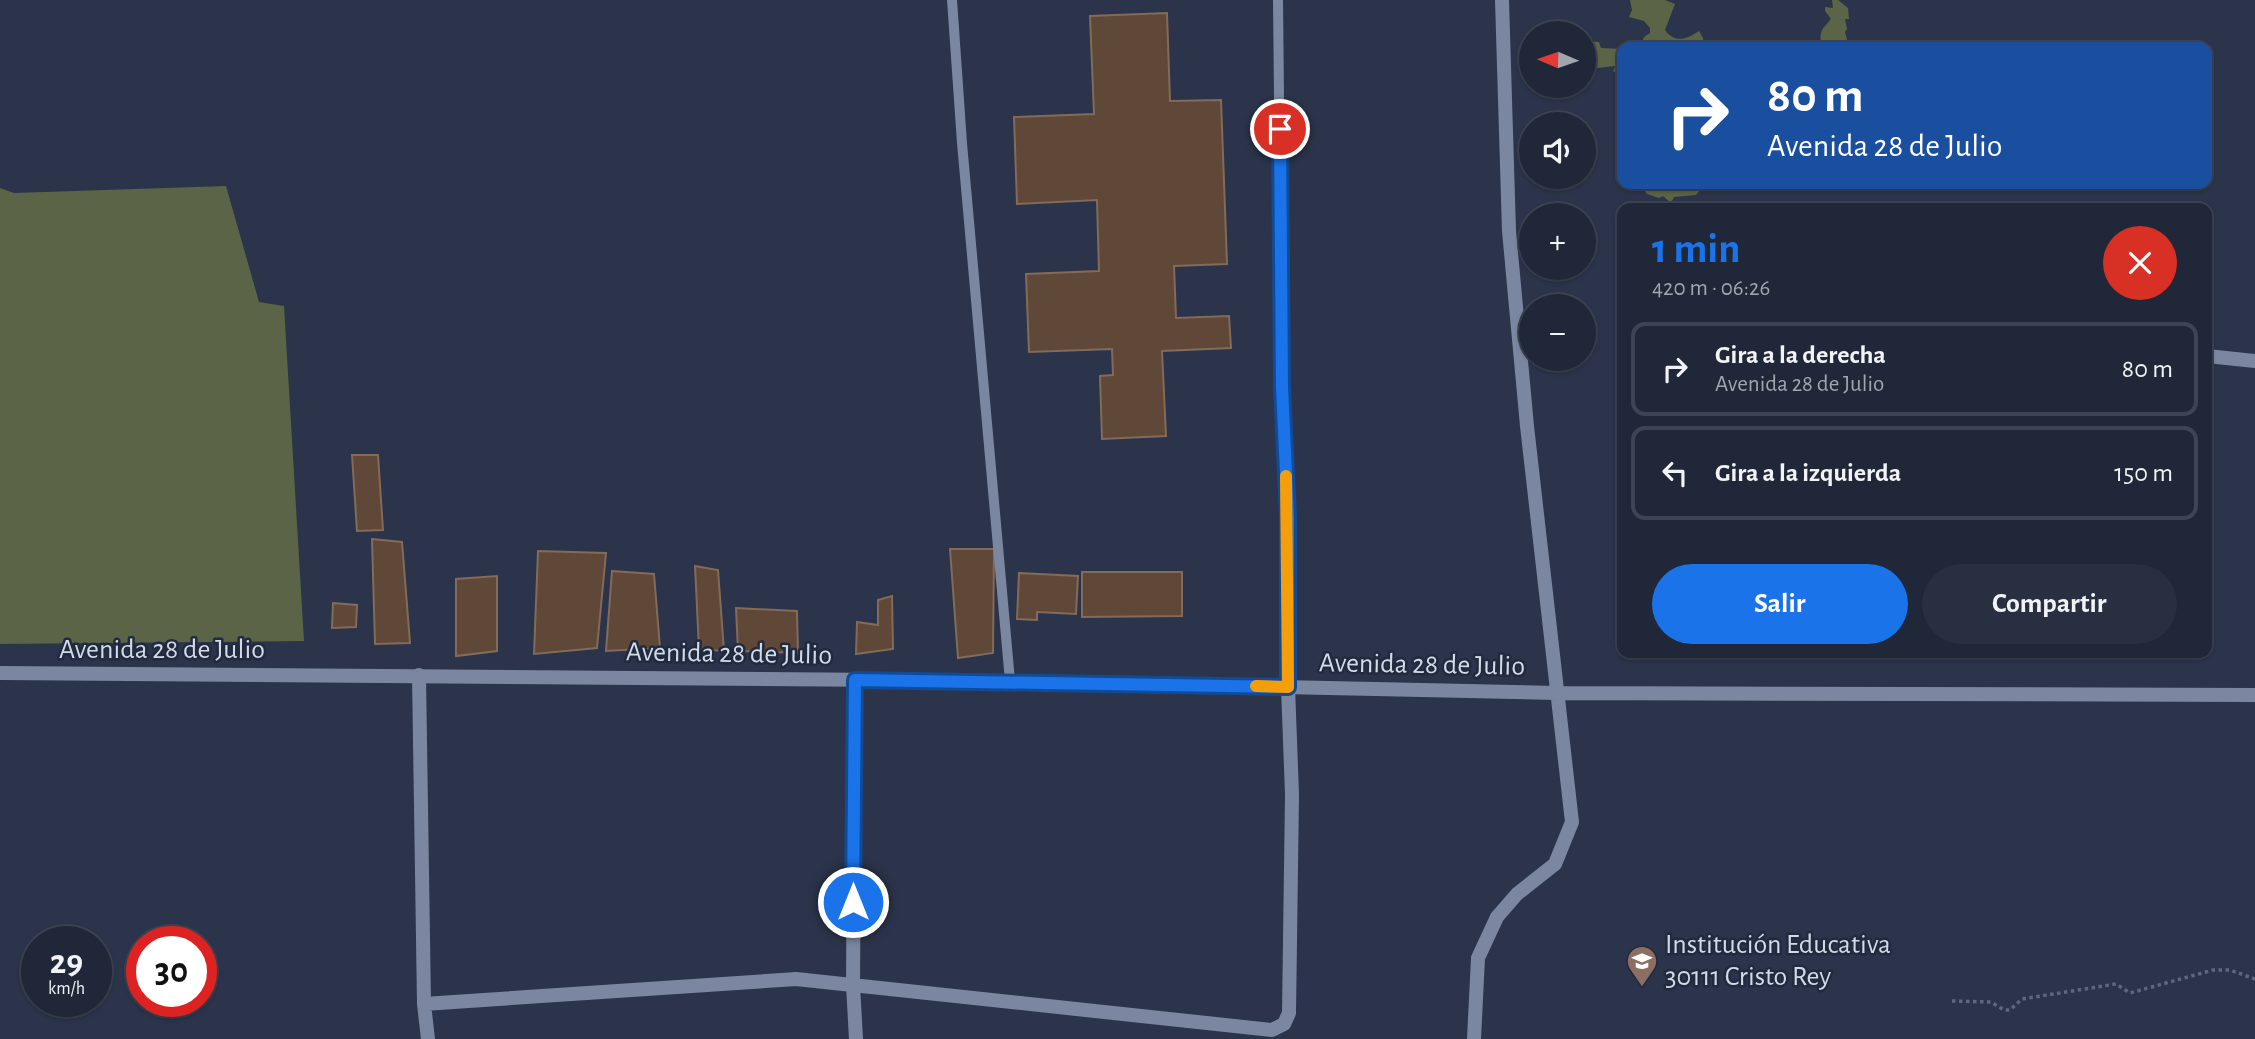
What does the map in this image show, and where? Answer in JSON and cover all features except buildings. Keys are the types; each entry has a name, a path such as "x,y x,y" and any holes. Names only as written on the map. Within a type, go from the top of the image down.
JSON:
{"street":[{"path":"1474,1039 1478,958 1497,917 1517,894 1555,864 1572,822 1527,426 1509,231 1503,0"},
{"path":"2212,357 2255,361"},
{"name":"Avenida 28 de Julio","path":"0,673 1010,681 1557,693 2255,695"},
{"path":"419,675 424,1004 428,1039"},
{"path":"855,680 853,985 856,1039"},
{"path":"424,1004 796,979 1272,1030 1284,1024 1289,1013 1292,794 1288,687"}],"lane":[{"path":"952,0 962,143 1010,681"},
{"path":"1278,0 1282,387 1288,516 1288,687"}],"path":[{"path":"1952,1001 1991,1002 2004,1010 2010,1010 2022,999 2116,984 2130,993 2213,970 2230,970 2255,979"}],"green space":[{"path":"1630,0 1665,0 1675,4 1665,30 1677,39 1699,31 1703,42 1642,42 1650,33 1650,28 1644,21 1629,17 1632,10"},
{"path":"1832,0 1838,0 1848,8 1849,19 1845,19 1848,42 1821,42 1822,30 1831,19 1825,7 1833,8"},
{"path":"1596,42 1599,42 1601,48 1617,49 1617,70 1613,72 1615,66 1596,68"},
{"path":"226,186 259,302 284,306 304,641 0,644 0,188 14,193"},
{"path":"1644,189 1701,189 1696,195 1674,197 1671,203 1663,196 1659,198 1647,194"}],"slow traffic":[{"path":"1256,686 1288,687 1286,476"}],"place":[{"name":"Institución Educativa 30111 Cristo Rey","path":"1642,988"}],"route":[{"path":"853,902 855,680 1288,687 1288,516 1282,387 1280,129"}]}
